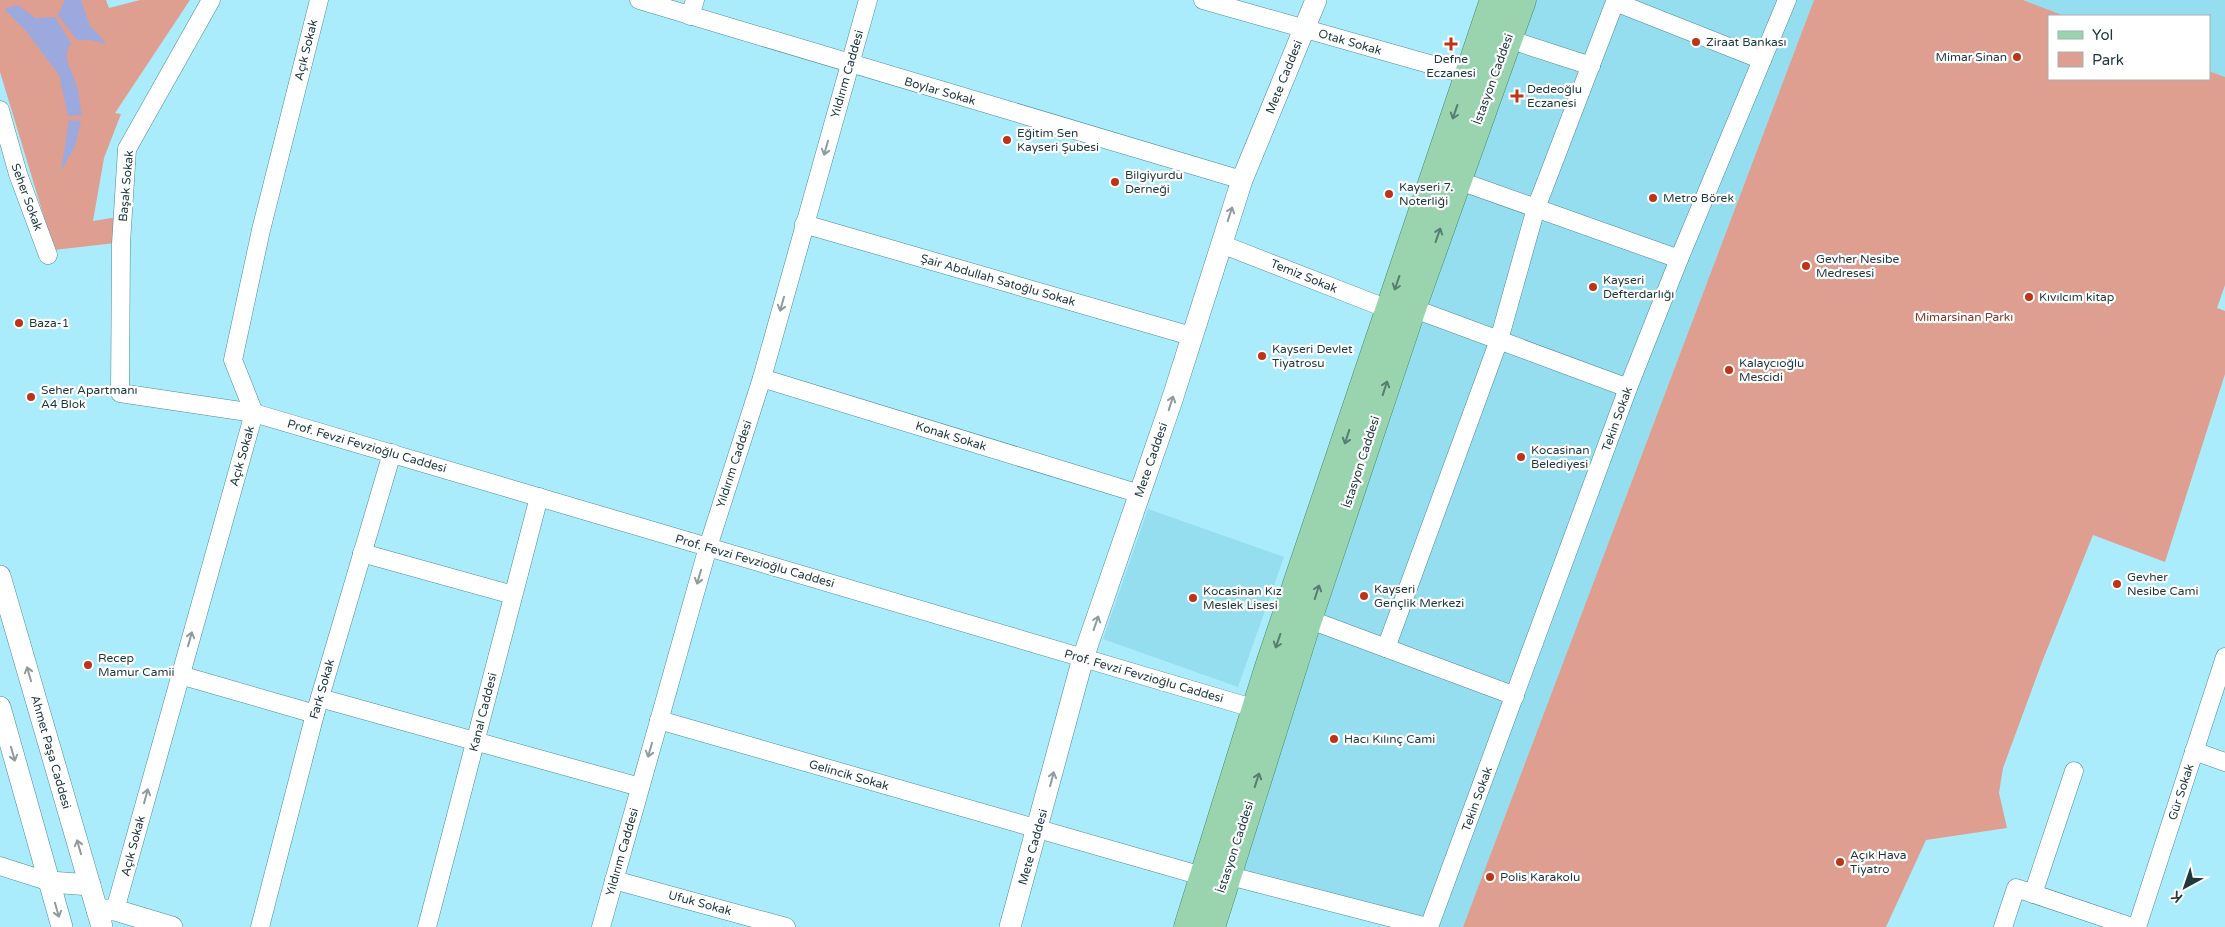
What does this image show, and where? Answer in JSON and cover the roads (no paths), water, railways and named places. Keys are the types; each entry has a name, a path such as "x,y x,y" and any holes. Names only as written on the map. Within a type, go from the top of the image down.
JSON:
{"main road":[{"name":"İstasyon Caddesi","path":"1188,927 1214,875 1308,619 1468,75 1494,0"},
{"name":"İstasyon Caddesi","path":"1211,927 1214,875 1256,709 1400,309 1457,180 1522,0"}],"street":[{"name":"Başak Sokak","path":"211,0 127,149 121,244 120,393 254,413"},
{"name":"Açık Sokak","path":"105,916 180,675 254,413 233,360 261,230 319,0"},
{"name":"Boylar Sokak","path":"639,0 692,8 849,64 1242,180"},
{"name":"Yıldırım Caddesi","path":"601,927 708,547 762,378 868,0"},
{"name":"Otak Sokak","path":"1204,0 1468,75"},
{"name":"Mete Caddesi","path":"1010,927 1038,830 1083,658 1140,494 1242,180 1316,0"},
{"name":"Tekin Sokak","path":"1428,927 1628,388 1679,259 1787,0"},
{"path":"1386,648 1499,340 1536,208 1615,2 1762,60"},
{"path":"1508,39 1591,66"},
{"name":"Seher Sokak","path":"0,110 18,174 48,255"},
{"path":"1457,180 1679,259"},
{"name":"Şair Abdullah Satoğlu Sokak","path":"804,224 1191,336"},
{"name":"Temiz Sokak","path":"1221,244 1400,309 1499,340 1628,388"},
{"name":"Konak Sokak","path":"762,378 1140,494"},
{"name":"Prof. Fevzi Fevzioğlu Caddesi","path":"254,413 1256,709"},
{"name":"Fark Sokak","path":"260,927 317,706 392,454"},
{"name":"Kanal Caddesi","path":"427,927 539,497"},
{"path":"362,553 513,595"},
{"name":"Ahmet Paşa Caddesi","path":"0,576 90,885 105,916"},
{"path":"1308,619 1515,696"},
{"name":"Gür Sokak","path":"2137,927 2225,657"},
{"path":"180,675 476,740 640,787"},
{"path":"0,707 62,927"},
{"name":"Gelincik Sokak","path":"659,720 1038,830 1428,927"},
{"path":"2194,751 2225,762"},
{"path":"2033,894 2074,771"},
{"path":"0,866 50,882 90,885"},
{"name":"Ufuk Sokak","path":"614,880 786,927"},
{"path":"2004,927 2016,888 2132,927"},
{"path":"105,916 172,927"}],"place":[{"name":"Ziraat Bankası","path":"1696,42"},
{"name":"Defne Eczanesi","path":"1451,44"},
{"name":"Mimar Sinan","path":"2017,57"},
{"name":"Dedeoğlu Eczanesi","path":"1517,96"},
{"name":"Eğitim Sen Kayseri Şubesi","path":"1007,140"},
{"name":"Bilgiyurdu Derneği","path":"1115,182"},
{"name":"Kayseri 7. Noterliği","path":"1389,194"},
{"name":"Metro Börek","path":"1653,198"},
{"name":"Gevher Nesibe Medresesi","path":"1806,266"},
{"name":"Kayseri Defterdarlığı","path":"1593,287"},
{"name":"Kıvılcım kitap","path":"2029,297"},
{"name":"Baza-1","path":"19,323"},
{"name":"Kayseri Devlet Tiyatrosu","path":"1262,356"},
{"name":"Kalaycıoğlu Mescidi","path":"1729,370"},
{"name":"Seher Apartmanı A4 Blok","path":"31,397"},
{"name":"Kocasinan Belediyesi","path":"1521,457"},
{"name":"Gevher Nesibe Cami","path":"2117,584"},
{"name":"Kayseri Gençlik Merkezi","path":"1364,596"},
{"name":"Kocasinan Kız Meslek Lisesi","path":"1193,598"},
{"name":"Recep Mamur Camii","path":"88,665"},
{"name":"Hacı Kılınç Cami","path":"1334,739"},
{"name":"Açık Hava Tiyatro","path":"1840,862"},
{"name":"Polis Karakolu","path":"1490,877"}],"park label":[{"name":"Mimarsinan Parkı","path":"1964,317"}]}
